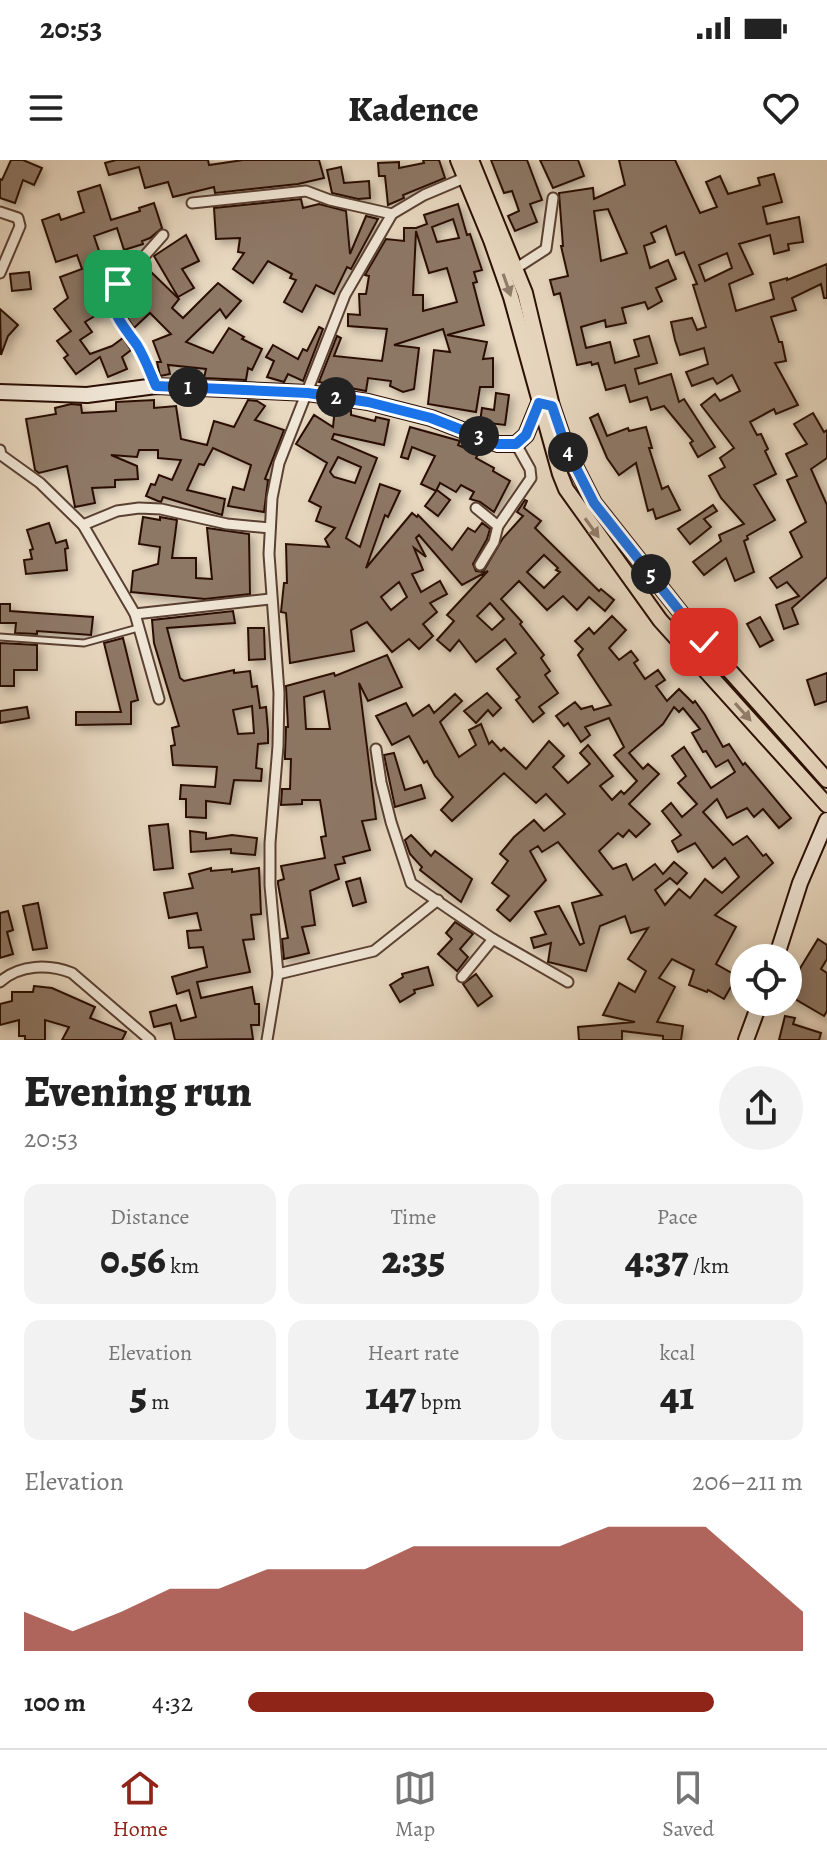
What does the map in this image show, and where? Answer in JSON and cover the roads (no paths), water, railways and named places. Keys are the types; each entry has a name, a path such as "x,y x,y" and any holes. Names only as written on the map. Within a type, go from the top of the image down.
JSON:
{"main road":[{"path":"458,160 471,170 525,293 566,489 660,620 827,805"},
{"path":"471,170 546,405 594,503 704,642 827,780"}],"street":[{"path":"267,1040 278,974 270,885 279,693 270,599 270,528 279,463 345,295 392,214 471,170"},
{"path":"192,203 306,191 330,200 392,214"},
{"path":"515,269 546,249 553,198"},
{"path":"0,212 20,221 0,273"},
{"path":"156,386 138,347 119,322 111,294 163,235"},
{"path":"0,392 87,395 156,386 308,393 368,402 431,418 498,444 516,444 526,435 546,405"},
{"path":"480,565 494,542 498,526 531,478 530,469 516,444"},
{"path":"0,454 40,483 83,525 135,614 159,699"},
{"path":"83,525 117,511 139,508 161,509 227,524 270,528"},
{"path":"476,508 498,526"},
{"path":"135,614 270,599"},
{"path":"376,749 381,782 411,883 493,939 568,982"},
{"path":"780,944 800,883 827,820"},
{"path":"278,974 374,951 438,900"},
{"path":"462,977 493,939"},
{"path":"0,982 27,968 57,967 72,973 147,1039"},
{"path":"746,1040 755,1016"}],"lane":[{"path":"0,637 84,643 139,628"}]}
